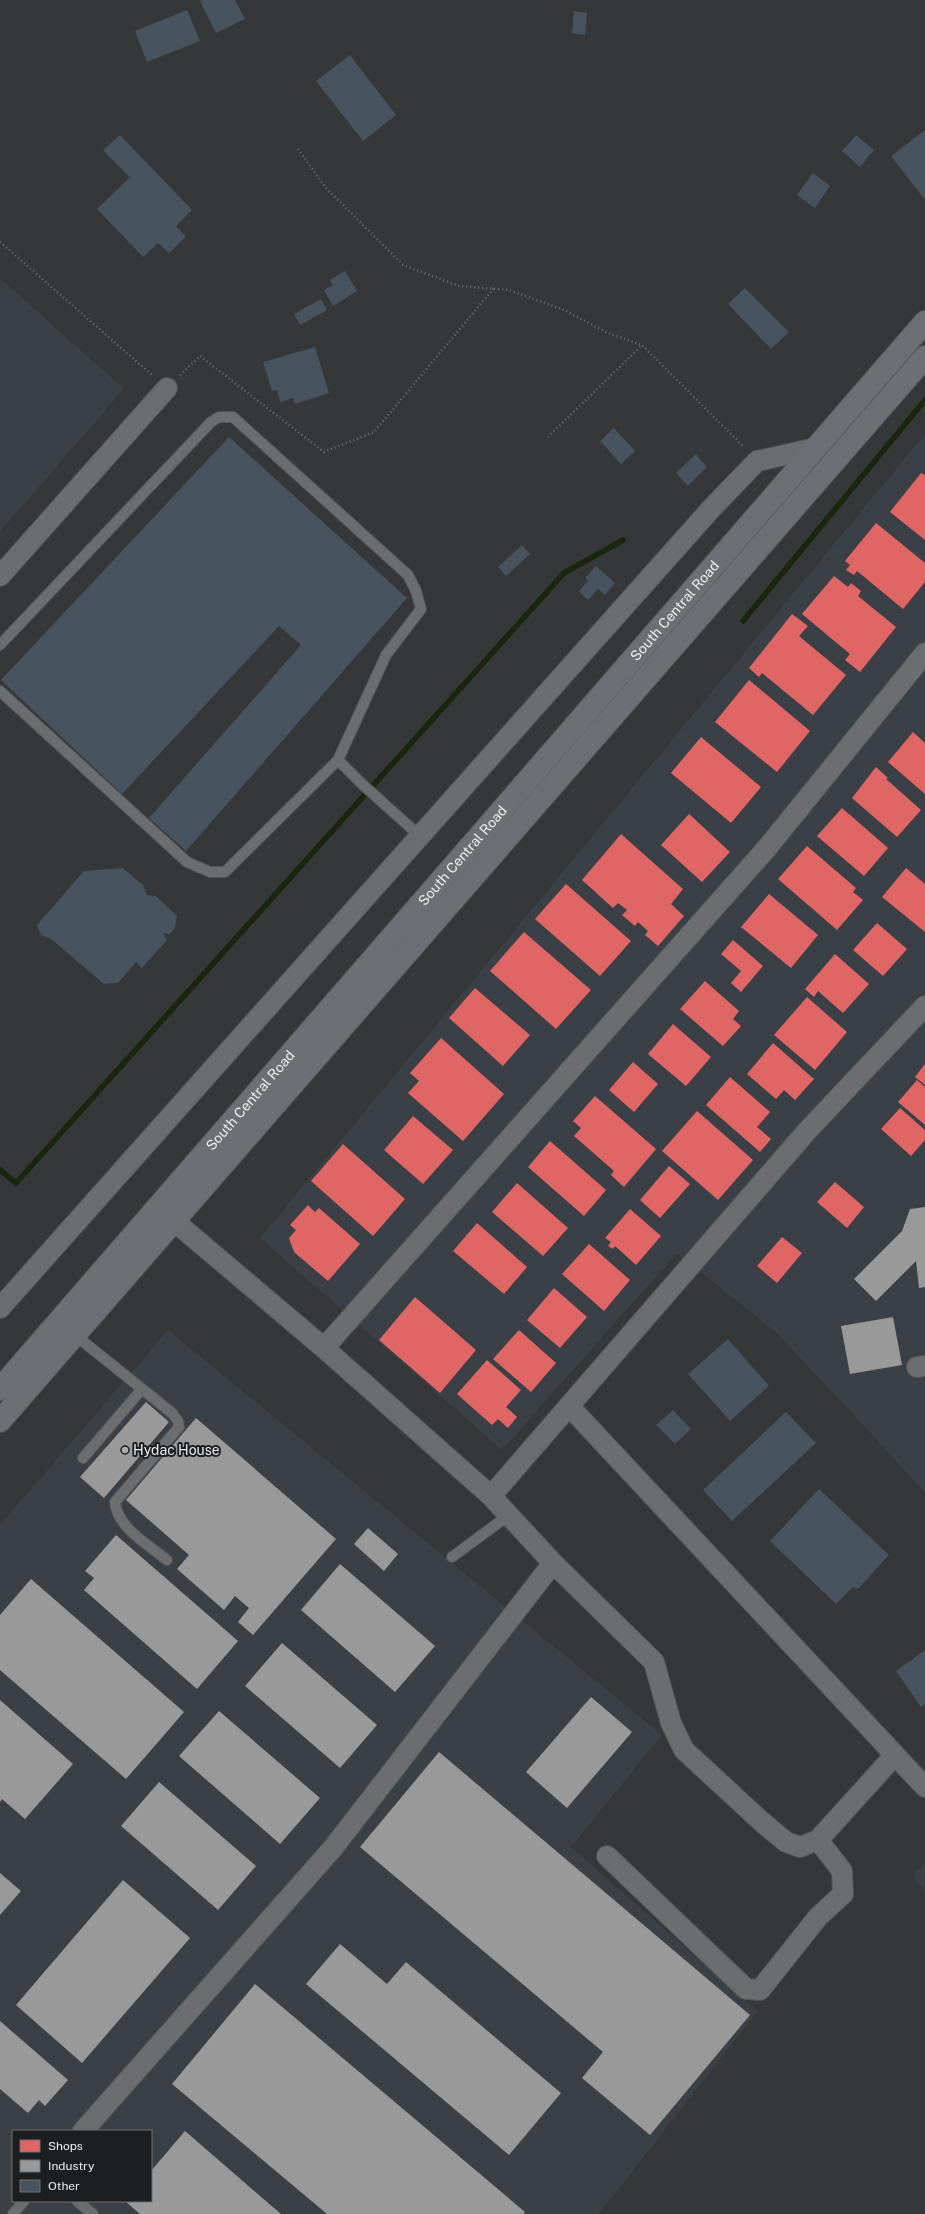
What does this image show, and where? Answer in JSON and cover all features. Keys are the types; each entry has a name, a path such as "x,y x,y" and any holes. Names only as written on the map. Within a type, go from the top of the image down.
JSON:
{"main road":[{"name":"South Central Road","path":"0,1389 925,322"},
{"name":"South Central Road","path":"0,1421 925,357"}],"street":[{"path":"0,576 167,388"},
{"path":"0,1308 710,510 757,461 816,448"},
{"path":"324,1348 766,848 925,653"},
{"path":"491,1496 807,1131 925,1006"},
{"path":"157,1207 324,1348 491,1496 554,1563 654,1662 671,1723 684,1750 762,1822 786,1842 800,1847 818,1840 895,1755"},
{"path":"569,1406 925,1787"},
{"path":"84,2130 333,1848 554,1563"},
{"path":"607,1856 746,1989 760,1990 818,1917 842,1894 842,1871 818,1840"}],"lane":[{"path":"0,645 211,422 219,417 233,417 408,575 416,591 421,609 386,656 338,760 225,872 210,872 187,862 0,691"},
{"path":"338,760 379,800 420,836"},
{"path":"75,1336 172,1413 178,1421 179,1427 115,1502 116,1511 120,1521 167,1560"},
{"path":"83,1458 142,1389"},
{"path":"452,1557 509,1515"},
{"path":"13,2214 23,2202"},
{"path":"78,2202 93,2214"}],"path":[{"path":"298,149 326,188 403,265 459,286 508,290 564,310 608,333 642,345 757,461"},
{"path":"0,242 167,388 200,356 324,452 374,432 494,288"},
{"path":"548,437 642,345"}],"shaded area":[{"path":"0,278 124,389 0,532"},
{"path":"925,434 925,1492 778,1334 677,1253 502,1450 260,1238"},
{"path":"168,1330 662,1735 571,1847 758,2011 599,2214 0,2214 0,1525"},
{"path":"925,1864 925,1892 912,1874"}],"building: Shops":[{"path":"921,473 925,475 925,540 890,512"},
{"path":"876,523 925,563 925,582 903,609 857,571 854,575 846,570 850,565 845,561"},
{"path":"834,576 848,587 851,583 861,591 858,596 896,627 860,672 845,660 850,654 802,614"},
{"path":"792,614 808,626 799,636 846,675 813,715 762,673 759,677 749,668"},
{"path":"749,680 810,731 777,772 715,722"},
{"path":"913,732 925,743 925,794 888,762"},
{"path":"701,737 761,787 731,823 671,773"},
{"path":"876,767 888,778 886,779 921,810 897,837 852,798"},
{"path":"842,808 888,848 864,876 817,836"},
{"path":"689,814 730,852 702,882 661,845"},
{"path":"621,834 683,889 671,904 684,916 658,946 645,935 648,931 638,922 635,926 622,915 627,910 618,903 613,908 582,880"},
{"path":"807,846 856,888 853,892 863,900 837,930 778,879"},
{"path":"906,868 925,884 925,932 882,897"},
{"path":"566,884 631,941 600,976 535,919"},
{"path":"769,894 818,935 791,968 741,927"},
{"path":"877,923 907,949 883,976 853,950"},
{"path":"524,932 591,990 556,1029 490,971"},
{"path":"733,940 763,966 741,992 731,983 741,971 721,954"},
{"path":"835,954 869,984 843,1013 818,991 814,997 805,989"},
{"path":"705,981 739,1011 733,1019 741,1026 723,1046 680,1009"},
{"path":"475,988 530,1035 503,1066 449,1018"},
{"path":"807,997 847,1032 815,1070 774,1035"},
{"path":"673,1024 711,1057 686,1086 648,1054"},
{"path":"441,1038 504,1094 463,1141 408,1093 419,1081 410,1073"},
{"path":"773,1043 814,1079 795,1100 784,1090 776,1099 747,1074"},
{"path":"633,1062 658,1084 634,1112 609,1090"},
{"path":"925,1064 925,1085 915,1077"},
{"path":"730,1077 770,1112 757,1127 771,1139 760,1152 706,1105"},
{"path":"917,1080 925,1087 925,1125 898,1102"},
{"path":"595,1096 656,1149 624,1187 611,1175 614,1171 574,1136 581,1128 573,1121"},
{"path":"900,1108 925,1130 925,1140 911,1156 881,1129"},
{"path":"697,1111 753,1160 718,1200 662,1151"},
{"path":"413,1116 453,1150 423,1184 384,1150"},
{"path":"550,1141 606,1190 584,1216 528,1167"},
{"path":"343,1144 405,1199 373,1236 311,1181"},
{"path":"669,1166 690,1184 660,1218 640,1200"},
{"path":"835,1182 864,1207 847,1228 817,1202"},
{"path":"517,1183 568,1228 543,1256 492,1212"},
{"path":"308,1205 315,1212 319,1208 360,1244 328,1281 294,1252 289,1238 296,1230 290,1225"},
{"path":"630,1209 661,1236 636,1265 615,1246 613,1249 608,1246 611,1242 605,1238"},
{"path":"477,1223 527,1267 504,1294 453,1251"},
{"path":"782,1237 802,1253 777,1283 757,1266"},
{"path":"589,1244 630,1280 604,1311 562,1274"},
{"path":"554,1288 587,1317 560,1348 527,1320"},
{"path":"415,1297 476,1350 440,1393 379,1340"},
{"path":"519,1330 556,1363 531,1392 493,1359"},
{"path":"487,1360 521,1390 506,1407 517,1417 508,1428 498,1419 492,1425 457,1394"}],"building: Industry":[{"path":"925,1207 925,1287 919,1288 916,1261 876,1301 854,1279 902,1231 910,1209"},
{"path":"893,1317 902,1365 850,1374 841,1326"},
{"name":"Hydac House","path":"146,1402 169,1422 104,1498 80,1477"},
{"path":"196,1418 336,1539 253,1635 238,1622 249,1608 235,1596 224,1610 177,1569 189,1555 126,1500"},
{"path":"368,1528 398,1554 384,1571 354,1544"},
{"path":"116,1535 238,1641 197,1689 84,1590 94,1578 85,1571"},
{"path":"340,1564 435,1646 395,1692 301,1610"},
{"path":"31,1579 184,1712 126,1779 0,1670 0,1615"},
{"path":"282,1643 377,1725 340,1768 245,1686"},
{"path":"591,1697 632,1732 567,1808 526,1772"},
{"path":"0,1700 73,1764 25,1819 2,1799 0,1802"},
{"path":"219,1711 320,1798 280,1844 179,1756"},
{"path":"439,1752 750,2015 650,2135 582,2078 603,2052 360,1847"},
{"path":"159,1782 256,1866 218,1910 121,1826"},
{"path":"0,1873 21,1891 0,1915"},
{"path":"123,1880 190,1938 82,2063 16,2005"},
{"path":"340,1944 387,1984 406,1962 561,2093 509,2155 306,1984"},
{"path":"255,1984 525,2212 523,2214 327,2214 172,2084"},
{"path":"0,2021 68,2080 45,2106 39,2100 28,2113 0,2089"},
{"path":"185,2131 281,2214 140,2214 126,2202 152,2202 152,2170"}],"building: Other":[{"path":"235,0 245,19 216,33 200,1"},
{"path":"187,10 200,41 147,62 135,31"},
{"path":"574,11 587,13 585,35 572,33"},
{"path":"350,55 396,115 363,141 316,81"},
{"path":"925,130 925,200 891,156"},
{"path":"120,135 192,210 176,226 186,237 169,253 158,243 143,257 97,209 130,177 103,150"},
{"path":"856,135 874,150 860,167 842,151"},
{"path":"813,173 830,186 815,208 797,195"},
{"path":"345,271 357,291 333,306 324,290 333,285 330,280"},
{"path":"745,288 789,332 771,349 728,304"},
{"path":"321,299 327,310 300,325 294,314"},
{"path":"315,347 329,393 295,404 293,398 280,402 277,390 272,391 263,362"},
{"path":"614,428 635,451 621,464 600,441"},
{"path":"229,437 407,598 186,851 149,818 301,645 279,626 122,794 1,680"},
{"path":"696,454 707,467 688,486 676,473"},
{"path":"522,545 530,554 506,576 498,567"},
{"path":"596,566 615,583 605,595 598,589 588,600 579,591 588,581 585,578"},
{"path":"123,868 143,885 147,895 156,896 177,916 175,928 170,934 163,933 167,940 142,968 136,962 118,983 104,984 51,939 41,935 37,925 84,871"},
{"path":"728,1339 769,1386 730,1421 688,1374"},
{"path":"673,1410 691,1429 675,1444 656,1425"},
{"path":"786,1412 816,1443 732,1521 703,1490"},
{"path":"819,1489 889,1555 858,1589 853,1587 836,1604 770,1541"},
{"path":"925,1650 925,1704 921,1707 896,1671"}],"waterway":[{"path":"743,621 925,400"},
{"path":"0,1170 16,1183 564,573 623,540"}],"place":[{"name":"Hydac House","path":"125,1450"}]}
